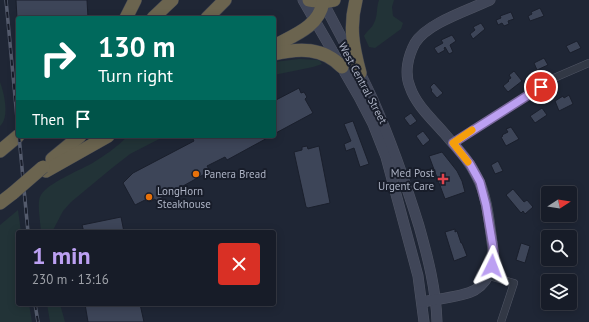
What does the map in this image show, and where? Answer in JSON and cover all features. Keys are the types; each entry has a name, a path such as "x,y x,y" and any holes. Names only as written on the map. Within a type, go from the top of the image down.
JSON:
{"highway":[{"path":"127,16 135,0"},
{"path":"156,16 172,0"},
{"path":"209,16 225,0"},
{"path":"309,0 329,1"},
{"path":"356,0 352,32 354,50 360,73"},
{"path":"276,45 308,28 315,21 329,1"},
{"path":"276,54 295,50 314,52 332,58 342,67"},
{"path":"0,151 16,138"},
{"path":"0,203 45,169 78,138"},
{"path":"45,169 104,138"}],"main road":[{"name":"West Central Street","path":"303,0 366,109 386,158 418,276 424,322"},
{"path":"422,302 472,291 483,283 489,276 493,263 493,247 482,190 470,164 419,102 409,86 407,73 410,55 418,40 427,30 490,0"},
{"name":"West Central Street","path":"329,1 385,129 410,197 428,257 435,290 437,322"}],"street":[{"path":"453,143 554,78 589,63"},
{"path":"489,276 514,283 500,322"}],"shaded area":[{"path":"379,0 394,0 392,7 393,16 403,23 401,29 375,48 369,47 364,36 375,20"},
{"path":"299,59 318,60 322,64 276,75 276,62"},
{"path":"0,82 5,105 5,117 0,126"},
{"path":"126,138 161,138 130,154 71,202 63,211 53,230 41,230 39,202 41,195 56,182 91,164 115,148"},
{"path":"18,210 21,230 16,230 16,306 29,306 32,322 0,322 0,225"},
{"path":"47,306 61,306 65,322 50,322"}],"building":[{"path":"16,0 87,0 88,16 17,16"},
{"path":"540,8 544,16 530,21 528,16 532,14 531,12"},
{"path":"511,12 514,19 508,21 509,24 504,26 502,23 498,25 496,20 501,18 500,16"},
{"path":"481,23 485,29 473,39 470,34 475,30 473,27"},
{"path":"452,35 456,41 450,45 453,52 449,54 445,47 445,50 438,54 434,48 443,43 441,40"},
{"path":"577,41 581,48 570,53 566,46"},
{"path":"544,58 548,65 537,70 534,63"},
{"path":"514,71 522,81 508,92 503,86 509,81 508,80 511,78 509,75"},
{"path":"434,83 443,93 437,98 431,91 432,90 430,87"},
{"path":"299,88 301,93 304,92 307,97 305,99 313,113 276,133 276,100"},
{"path":"569,95 573,104 559,111 555,101 563,96 564,98"},
{"path":"542,108 547,115 535,123 530,116"},
{"path":"411,113 417,121 410,126 404,118"},
{"path":"353,121 369,164 360,167 354,148 346,151 344,144 351,141 344,124"},
{"path":"511,127 519,139 506,146 501,137 508,132 506,129"},
{"path":"423,131 430,140 423,146 416,136"},
{"path":"267,138 227,160 225,157 207,166 210,171 156,201 155,199 149,202 147,199 135,205 123,183 133,173 194,141 193,139"},
{"path":"307,146 308,149 319,146 330,203 308,208 306,207 294,152 302,150 302,147"},
{"path":"442,152 457,171 465,192 445,199 429,156"},
{"path":"498,161 503,171 495,174 491,165"},
{"path":"513,189 524,202 527,200 533,207 525,214 523,211 521,213 506,195"},
{"path":"121,217 124,230 83,230 82,225"},
{"path":"455,229 455,232 457,231 467,256 454,261 445,232"},
{"path":"521,243 530,246 525,263 516,260"},
{"path":"85,306 140,306 144,322 88,322"}],"railway":[{"path":"6,0 16,108"},
{"path":"19,138 28,230"},
{"path":"35,306 38,322"}],"slow traffic":[{"path":"468,162 453,143 472,130"}],"place":[{"name":"Panera Bread","path":"196,174"},
{"name":"Med Post Urgent Care","path":"443,179"},
{"name":"LongHorn Steakhouse","path":"149,197"}],"route":[{"path":"492,266 494,256 493,247 482,190 477,176 470,164 453,143 541,87"}]}
